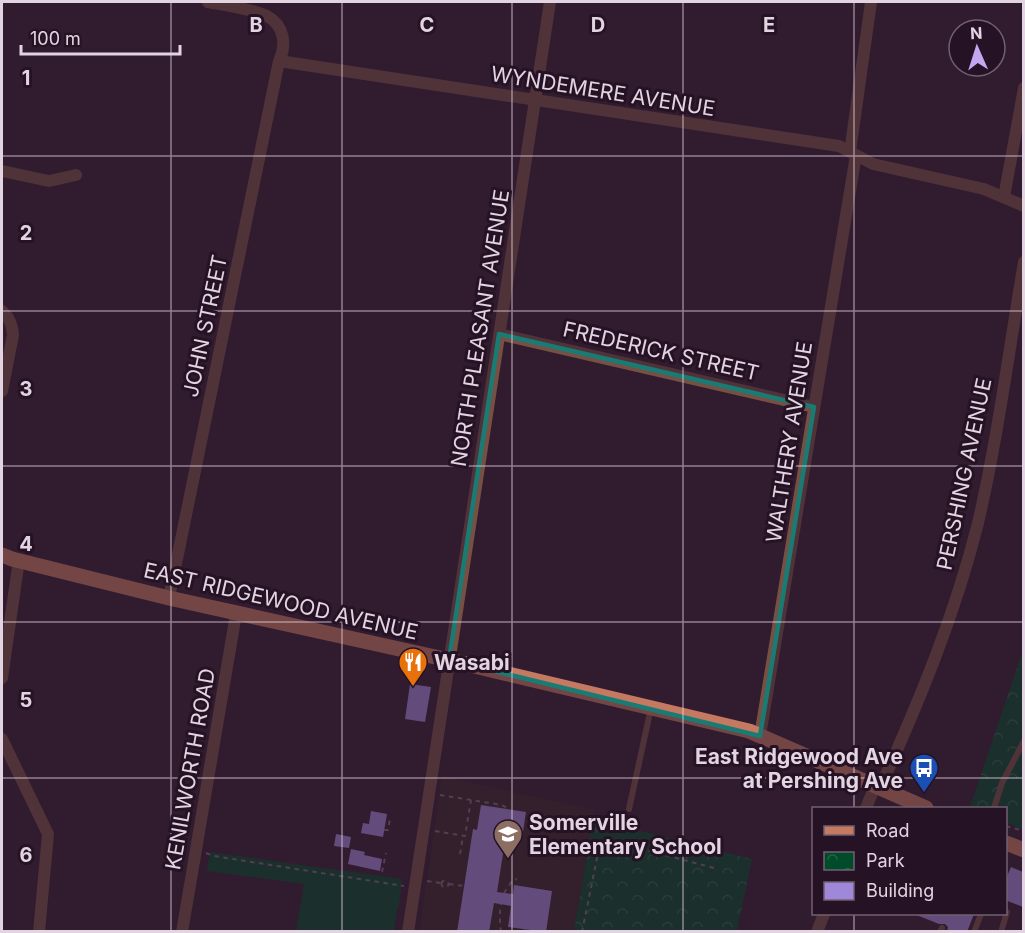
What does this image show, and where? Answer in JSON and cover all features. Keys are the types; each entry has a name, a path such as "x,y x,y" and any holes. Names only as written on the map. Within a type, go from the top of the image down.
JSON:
{"main road":[{"name":"EAST RIDGEWOOD AVENUE","path":"2,555 236,614 449,660 749,731 924,807"},
{"path":"1007,845 1023,850"}],"street":[{"path":"208,2 254,7 275,22 284,40 284,49 279,61"},
{"name":"NORTH PLEASANT AVENUE","path":"408,932 550,2"},
{"name":"WALTHERY AVENUE","path":"760,736 853,154 871,2"},
{"name":"WYNDEMERE AVENUE","path":"279,61 839,146 873,164 984,189 1023,206"},
{"name":"JOHN STREET","path":"169,598 279,61"},
{"path":"1004,197 1023,88"},
{"path":"2,171 49,181 76,175"},
{"name":"PERSHING AVENUE","path":"867,807 910,722 933,667 965,571 990,465 1023,262"},
{"path":"2,311 9,318 13,335 2,391"},
{"name":"FREDERICK STREET","path":"499,334 814,406"},
{"path":"2,678 7,616 19,560"},
{"name":"KENILWORTH ROAD","path":"182,932 236,614"},
{"path":"2,739 48,834 39,932"},
{"path":"817,932 824,915"}],"lane":[{"path":"630,809 651,708"},
{"path":"994,807 1002,783 1023,741"},
{"path":"974,932 981,915"},
{"path":"1000,932 1006,915"}],"path":[{"path":"440,795 500,805 508,809"},
{"path":"460,854 471,800"},
{"path":"384,830 388,830 390,818"},
{"path":"1007,827 1023,831"},
{"path":"435,831 463,836"},
{"path":"582,932 597,858 607,844 622,844 718,869"},
{"path":"382,872 386,852"},
{"path":"206,853 404,886"},
{"path":"504,893 512,881 517,879"},
{"path":"427,881 441,883 445,880 449,884 464,886"},
{"path":"501,904 499,914 501,932"}],"highlighted area":[{"path":"499,334 814,407 760,736 449,660"}],"shaded area":[{"name":"Somerville Elementary School","path":"442,776 594,810 574,931 419,932"}],"green space":[{"path":"1023,650 1023,830 1007,822 1007,807 970,807"},
{"path":"593,819 752,859 737,931 574,931"},
{"path":"210,852 402,879 394,931 296,931 304,884 207,871"}],"building":[{"path":"410,684 431,687 425,722 405,719"},
{"path":"481,805 526,812 522,838 506,835 497,892 513,894 514,885 552,891 546,932 508,927 511,906 494,903 489,932 457,932 473,829 477,830"},
{"path":"371,811 387,814 383,837 361,833 363,823 369,824"},
{"path":"336,834 351,837 349,848 334,846"},
{"path":"351,849 382,859 380,871 348,864"},
{"path":"1011,867 1023,872 1023,907 1007,901 1007,876"},
{"path":"916,915 974,915 967,932 947,932 948,927 945,924 939,924"}],"place":[{"name":"Wasabi","path":"413,688"},
{"name":"East Ridgewood Ave at Pershing Ave","path":"924,794"},
{"name":"Somerville Elementary School","path":"508,860"}]}
